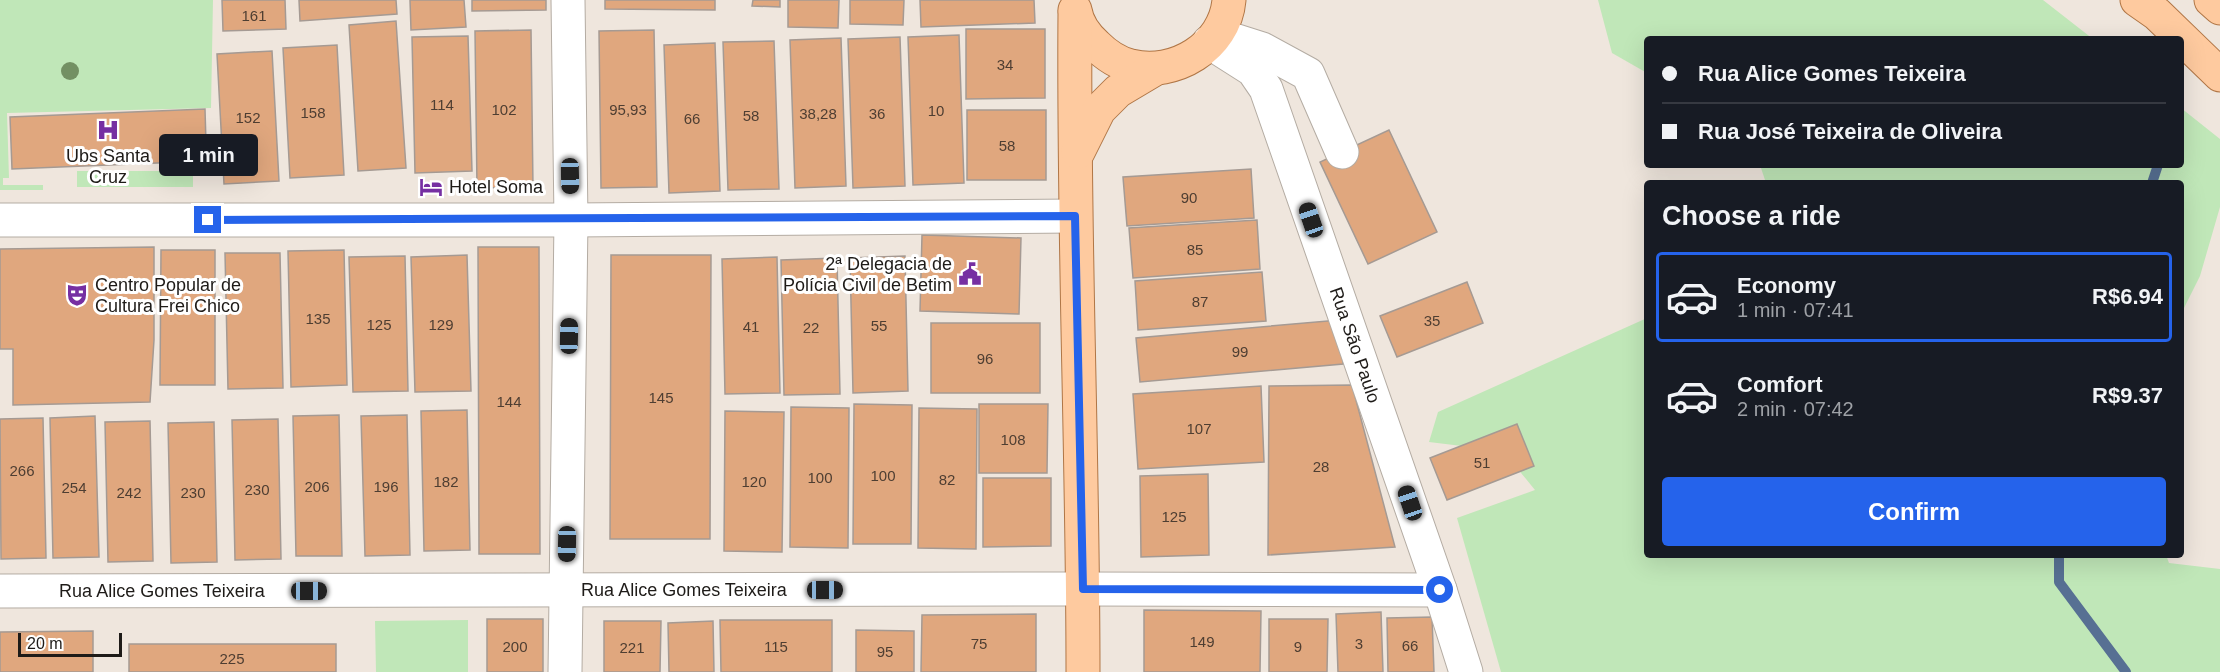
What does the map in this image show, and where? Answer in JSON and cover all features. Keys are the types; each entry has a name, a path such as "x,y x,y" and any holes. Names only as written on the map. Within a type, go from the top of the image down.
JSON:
{"main road":[{"path":"2137,0 2157,14 2180,36"},
{"path":"2211,0 2220,8"},
{"path":"1075,7 1087,37 1106,54 1129,66 1155,69"},
{"path":"1075,7 1074,159 1083,672"},
{"path":"1074,159 1099,110 1118,92 1155,69 1180,63 1200,51 1228,17"},
{"path":"2184,40 2220,75"}],"street":[{"path":"565,672 571,220 568,0"},
{"path":"1228,17 1262,48 1308,74 1342,152"},
{"name":"Rua São Paulo","path":"1228,17 1253,70 1266,89 1440,590 1466,672"},
{"path":"0,220 571,220 1075,216"},
{"name":"Rua Alice Gomes Teixeira","path":"0,591 1440,590"}],"green space":[{"path":"0,0 213,0 211,108 7,113 9,178 3,178 3,185 43,185 43,190 0,190"},
{"path":"1598,0 2043,0 2089,36 1644,36 1644,71 1612,53"},
{"path":"2184,110 2220,139 2220,207 2200,276 2184,308 2184,180 1765,180 1761,168 2184,168"},
{"path":"184,148 193,148 193,187 77,187 77,171 184,171"},
{"path":"1644,319 1644,558 2167,558 2169,563 2220,569 2220,672 1501,672 1457,518 1535,490 1503,451 1429,442 1438,412"},
{"path":"468,620 468,672 376,672 375,621"}],"building":[{"path":"222,0 285,0 286,29 223,31"},
{"path":"299,0 396,0 397,14 300,21"},
{"path":"410,0 464,0 466,27 411,30"},
{"path":"472,0 546,0 546,10 472,11"},
{"path":"605,0 715,0 715,10 605,9"},
{"path":"753,0 780,0 780,7 752,6"},
{"path":"788,0 839,0 838,28 788,27"},
{"path":"850,0 904,0 903,25 850,24"},
{"path":"920,0 1034,0 1035,23 921,27"},
{"path":"396,21 406,168 358,171 349,25"},
{"path":"966,29 1045,29 1045,98 966,99"},
{"path":"531,30 533,187 477,188 475,31"},
{"path":"654,30 657,187 601,188 599,31"},
{"path":"959,35 964,183 913,185 908,37"},
{"path":"468,36 472,171 415,173 412,37"},
{"path":"900,37 905,186 853,188 848,39"},
{"path":"841,38 846,186 795,188 790,40"},
{"path":"774,41 779,189 728,190 723,42"},
{"path":"715,43 720,191 669,193 664,45"},
{"path":"337,45 344,175 290,178 283,48"},
{"path":"272,51 279,181 224,184 217,54"},
{"name":"Ubs Santa Cruz","path":"205,109 206,143 180,144 181,162 12,169 10,117"},
{"path":"967,110 1046,110 1046,180 967,180"},
{"path":"1389,130 1437,232 1368,264 1320,162"},
{"path":"1251,169 1254,218 1127,226 1123,177"},
{"path":"1257,220 1260,269 1133,278 1129,228"},
{"name":"2ª Delegacia de Polícia Civil de Betim","path":"922,235 1021,238 1019,314 920,311"},
{"name":"Centro Popular de Cultura Frei Chico","path":"154,247 154,340 150,402 13,405 13,349 0,349 0,249"},
{"path":"478,247 539,247 540,554 479,554"},
{"path":"161,250 215,250 215,385 160,385"},
{"path":"344,250 347,385 291,387 288,251"},
{"path":"225,253 280,253 283,388 228,389"},
{"path":"467,255 471,391 415,392 411,257"},
{"path":"611,255 711,255 710,539 610,539"},
{"path":"405,256 408,391 353,392 349,257"},
{"path":"905,256 908,391 853,393 850,258"},
{"path":"777,257 780,393 725,394 722,259"},
{"path":"837,258 840,394 784,395 781,260"},
{"path":"1262,272 1266,321 1138,330 1135,281"},
{"path":"1467,282 1483,323 1397,357 1380,316"},
{"path":"1339,320 1343,364 1140,382 1136,338"},
{"path":"931,323 1040,323 1040,393 931,393"},
{"path":"1352,385 1395,547 1268,555 1269,386"},
{"path":"1261,386 1264,462 1138,469 1133,394"},
{"path":"854,404 912,405 911,544 853,544"},
{"path":"979,404 1048,404 1047,473 979,473"},
{"path":"791,407 849,408 848,548 790,547"},
{"path":"919,408 977,409 976,549 918,548"},
{"path":"467,410 470,550 424,551 421,411"},
{"path":"725,411 784,412 782,552 724,551"},
{"path":"339,415 342,556 296,556 293,416"},
{"path":"407,415 410,555 365,556 361,416"},
{"path":"95,416 99,557 53,558 50,418"},
{"path":"43,418 46,558 1,559 0,419"},
{"path":"278,419 281,559 235,560 232,420"},
{"path":"150,421 153,561 108,562 105,422"},
{"path":"214,422 217,562 171,563 168,423"},
{"path":"1517,424 1534,466 1447,500 1430,458"},
{"path":"1208,474 1209,555 1141,557 1140,476"},
{"path":"983,478 1051,478 1051,546 983,547"},
{"path":"1144,610 1261,611 1260,672 1144,672"},
{"path":"1381,612 1383,672 1338,672 1336,614"},
{"path":"1036,614 1036,672 921,672 922,615"},
{"path":"1432,617 1434,672 1388,672 1387,618"},
{"path":"487,619 543,619 543,672 487,672"},
{"path":"1269,619 1328,619 1327,672 1269,672"},
{"path":"720,620 832,620 832,672 721,672"},
{"path":"604,621 661,621 660,672 604,672"},
{"path":"713,621 714,672 669,672 668,623"},
{"path":"856,630 914,631 914,672 856,672"},
{"path":"93,631 93,672 0,672 0,632"},
{"path":"129,644 336,644 336,672 129,672"}],"waterway":[{"path":"2153,180 2157,168"},
{"path":"2059,558 2059,582 2126,672"}],"place":[{"name":"Ubs Santa Cruz","path":"108,130"},
{"name":"Hotel Soma","path":"431,187"},
{"name":"2ª Delegacia de Polícia Civil de Betim","path":"970,274"},
{"name":"Centro Popular de Cultura Frei Chico","path":"77,295"}],"route":[{"path":"208,220 1075,216 1083,589 1440,590"}]}
